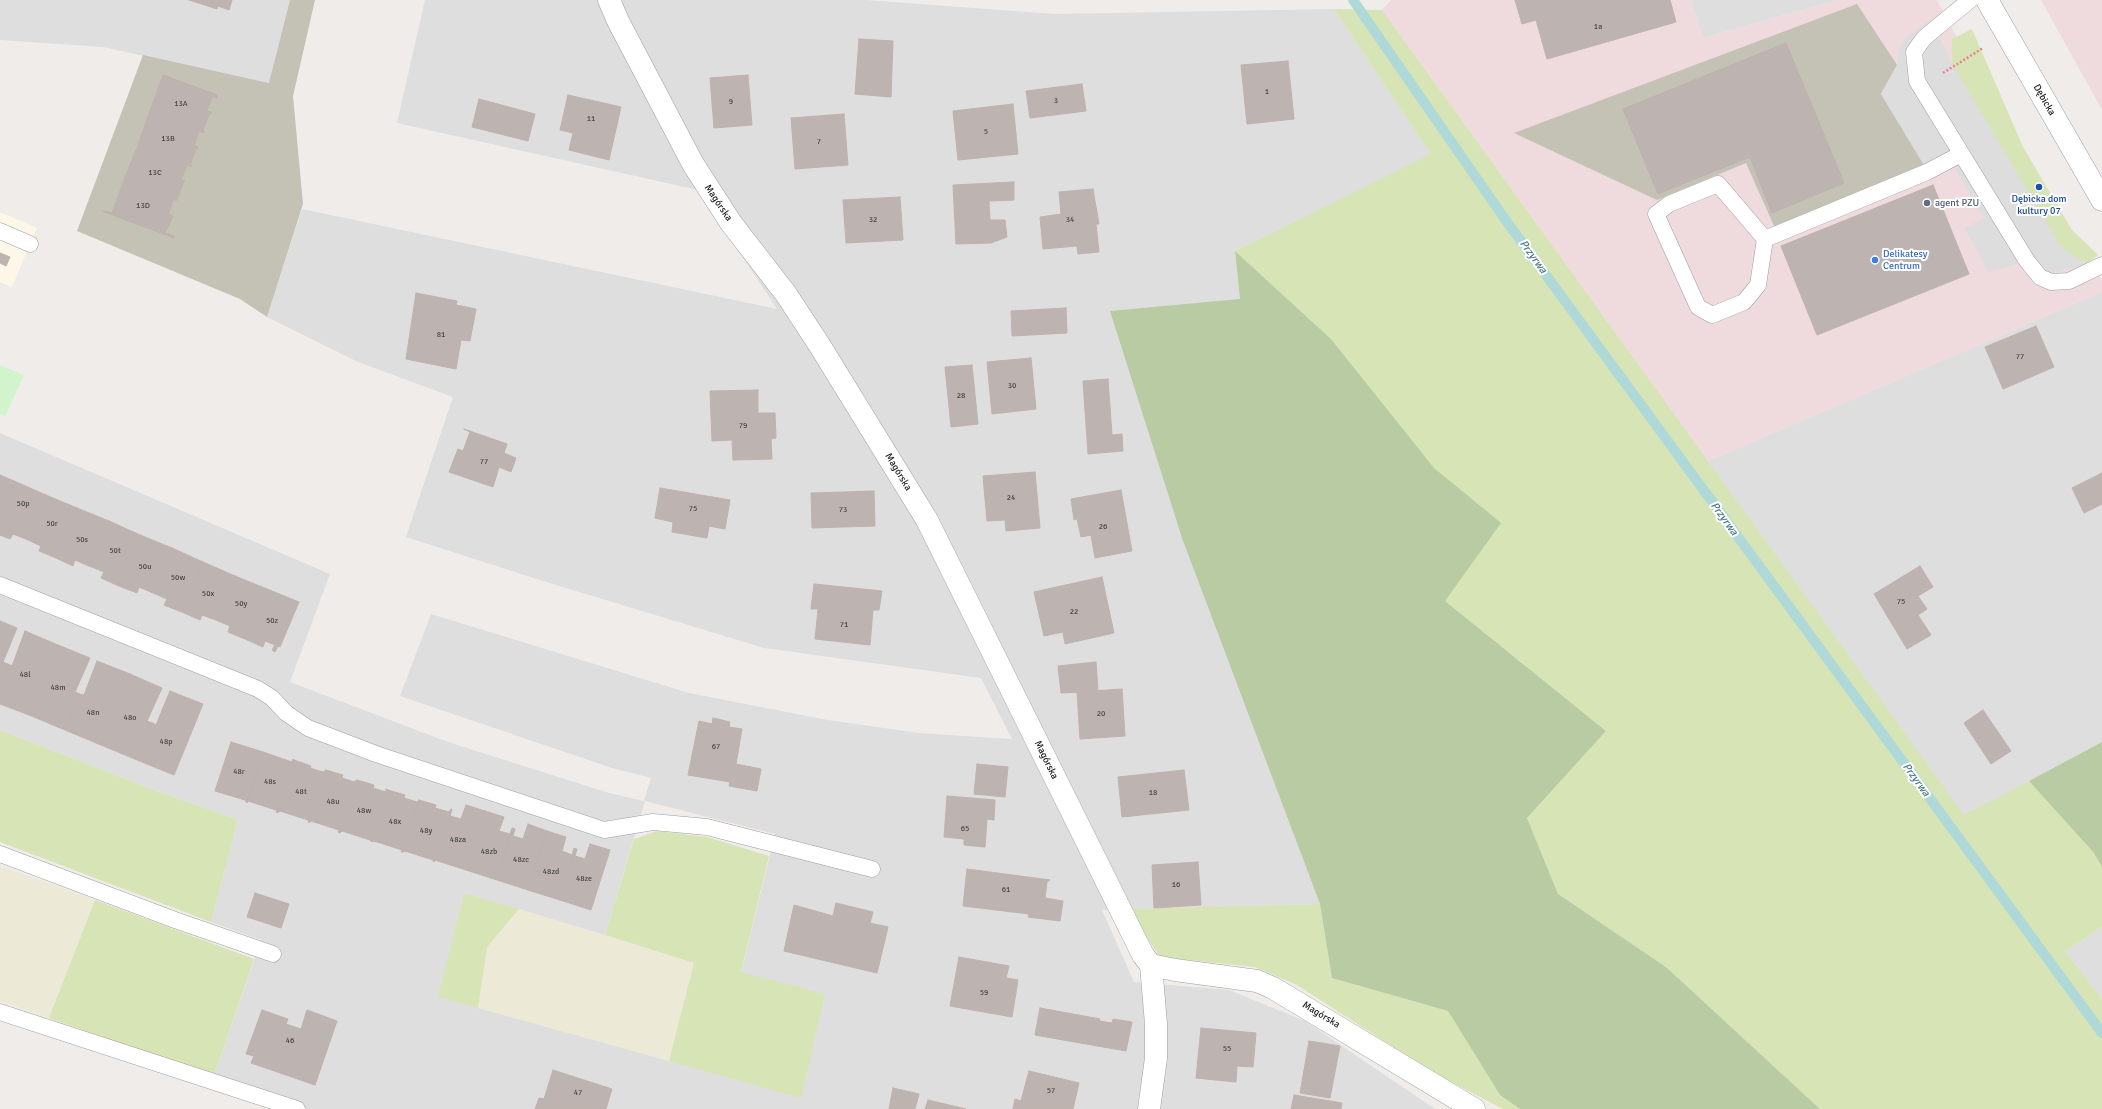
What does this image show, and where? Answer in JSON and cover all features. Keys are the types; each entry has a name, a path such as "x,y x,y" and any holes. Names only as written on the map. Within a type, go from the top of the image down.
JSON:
{"street":[{"name":"Magórska","path":"609,0 618,21 693,164 731,223 786,294 927,520 1131,932 1143,955 1151,965 1156,1024 1156,1058 1149,1109"},
{"name":"Dębicka","path":"1987,0 2102,200"},
{"name":"Magórska","path":"1151,965 1175,970 1257,981 1273,988 1474,1109"}],"lane":[{"path":"1970,0 1924,38 1914,52 1917,81 2027,261 2040,277 2051,282 2068,281 2102,265"},
{"path":"1765,239 1927,172 1961,154"},
{"path":"1718,184 1765,239 1758,285 1744,302 1712,315 1698,307 1656,214 1669,204 1718,184"},
{"path":"0,231 30,244"},
{"path":"0,584 258,689 272,698 286,713 308,728 376,754 604,830 654,822 707,827 872,870"},
{"path":"0,854 175,920 273,954"},
{"path":"0,1012 296,1109"}],"path":[{"path":"1920,86 1985,47"}],"shaded area":[{"path":"0,0 290,0 270,83 103,47 0,40"},
{"path":"290,0 315,0 293,96 303,204 267,317 240,299 77,231 143,55 269,83"},
{"path":"425,0 866,0 1055,14 1334,9 1432,154 1235,251 1240,299 1183,541 1320,904 1102,910 1134,982 1229,990 1305,1021 1435,1109 277,1109 214,1076 261,940 211,922 238,820 154,790 0,730 0,433 330,574 290,682 448,742 609,793 644,801 651,778 612,768 400,696 431,614 689,693 828,720 919,733 1012,739 981,678 764,648 543,581 406,537 453,397 358,362 267,317 302,209 777,309 698,190 397,123","holes":["645,801 775,834 741,973 801,1097 439,997 464,893 605,935"]},
{"path":"1391,0 1691,0 1703,38 1838,0 1937,0 2069,249 2083,256 2102,280 2102,292 1708,461 1382,10"},
{"path":"1691,0 1838,0 1703,38"},
{"path":"2041,0 2102,0 2102,108 2101,108"},
{"path":"1857,4 1897,65 1881,94 1924,165 1775,228 1746,163 1657,200 1514,133"},
{"path":"1931,20 1954,67 2061,247 2086,264 2040,277 2027,261 1988,272 1965,228 1984,218 1950,160 1924,165 1881,94 1897,65 1902,42"},
{"path":"0,212 37,228 12,287 0,282"},
{"path":"2102,292 2102,742 1964,816 1708,461"},
{"path":"0,866 95,900 49,1018 0,1001"},
{"path":"519,909 694,963 669,1061 478,1008 487,947"},
{"path":"2102,927 2102,999 2065,951"}],"green space":[{"path":"1334,9 1382,10 1964,815 2029,781 2094,853 2102,867 2102,927 2065,951 2102,999 2102,1109 1820,1109 1666,967 1558,894 1527,818 1606,731 1445,601 1445,484 1331,339 1235,251 1431,154"},
{"path":"1972,29 2023,147 2072,230 2098,255 2086,264 2061,247 1952,64 1952,39"},
{"path":"1235,251 1331,339 1434,468 1501,523 1445,601 1606,731 1527,818 1558,894 1666,967 1820,1109 1520,1109 1500,1095 1448,1011 1332,978 1320,904 1183,541 1110,311 1240,299"},
{"path":"0,365 24,375 5,417 0,414"},
{"path":"0,730 154,790 238,820 211,922 0,842"},
{"path":"2102,742 2102,867 2094,853 2029,781"},
{"path":"657,831 707,837 769,856 741,972 825,994 801,1098 669,1061 694,963 605,935 634,839"},
{"path":"464,893 519,909 487,947 478,1008 438,997"},
{"path":"95,900 254,959 214,1076 49,1018"},
{"path":"1320,904 1332,978 1448,1011 1500,1095 1520,1109 1503,1109 1432,1072 1297,985 1255,967 1160,957 1128,909"}],"building":[{"path":"189,0 232,0 229,10 218,6 217,9"},
{"path":"1515,0 1670,0 1676,22 1547,59 1536,20 1522,24"},
{"path":"859,39 893,41 891,97 855,94"},
{"path":"1786,43 1844,183 1772,213 1750,157 1658,194 1623,109"},
{"path":"1288,61 1294,119 1247,124 1241,65"},
{"path":"163,75 217,95 217,98 212,96 207,111 211,112 211,114 209,114 203,130 150,111"},
{"path":"748,75 752,125 714,128 710,78"},
{"path":"1082,84 1086,111 1030,118 1026,91"},
{"path":"568,95 621,107 609,160 569,150 573,133 560,130"},
{"path":"479,99 535,114 528,141 472,127"},
{"path":"1013,104 1018,154 958,160 953,111"},
{"path":"150,111 204,131 204,133 199,131 194,145 198,147 198,149 196,148 190,165 138,145"},
{"path":"844,114 848,165 795,169 791,118"},
{"path":"138,145 192,165 191,167 187,165 181,180 185,181 177,199 124,180"},
{"path":"124,180 178,200 173,200 168,214 173,216 165,233 175,236 174,238 102,211 112,213"},
{"path":"1014,182 1014,200 989,201 990,220 1005,220 1007,237 991,243 956,244 953,185"},
{"name":"Delikatesy Centrum","path":"1933,185 1969,274 1817,335 1781,246"},
{"path":"1093,189 1099,224 1096,224 1099,252 1078,254 1077,246 1043,249 1040,217 1061,214 1059,192"},
{"path":"900,197 903,240 846,243 843,200"},
{"path":"0,253 10,257 6,266 0,263"},
{"path":"416,293 457,301 456,305 476,309 470,341 461,340 456,369 406,359"},
{"path":"1066,308 1067,333 1012,336 1011,311"},
{"path":"2036,326 2054,367 2003,389 1985,347"},
{"path":"1031,358 1036,409 992,414 987,362"},
{"path":"972,365 978,424 951,427 945,367"},
{"path":"1108,379 1112,435 1122,434 1123,451 1088,454 1083,381"},
{"path":"758,390 758,413 775,413 776,438 771,439 772,459 733,460 732,440 712,441 710,391"},
{"path":"464,429 507,444 504,453 516,458 511,472 499,467 493,487 449,472 458,449 463,451 470,432"},
{"path":"1035,472 1040,528 1006,531 1005,520 987,521 983,476"},
{"path":"2102,473 2102,504 2084,513 2072,488"},
{"path":"0,475 14,481 0,513"},
{"path":"14,481 46,495 26,539 13,534 10,539 0,535 0,513"},
{"path":"660,488 730,500 725,529 709,526 707,538 672,532 673,522 655,518"},
{"path":"1121,490 1132,551 1095,558 1091,535 1081,537 1077,519 1074,520 1071,499"},
{"path":"874,491 875,526 812,528 811,493"},
{"path":"46,495 77,508 56,558 39,551 41,546 26,539"},
{"path":"77,508 109,521 89,566 75,560 73,566 56,558"},
{"path":"109,521 140,535 119,586 101,578 104,572 89,566"},
{"path":"140,535 172,548 153,593 139,587 137,593 119,586"},
{"path":"172,548 203,562 182,612 164,605 167,599 153,593"},
{"path":"203,562 235,576 216,620 202,615 200,620 182,612"},
{"path":"1920,566 1933,587 1918,596 1927,609 1918,615 1931,635 1907,649 1874,594"},
{"path":"235,576 267,589 245,639 228,632 230,626 216,620"},
{"path":"1102,577 1114,633 1065,644 1063,632 1044,636 1034,592"},
{"path":"814,584 882,591 879,610 873,610 870,645 815,639 818,609 811,609"},
{"path":"267,589 299,602 280,647 278,646 275,652 272,650 275,645 265,641 263,647 245,639"},
{"path":"0,621 17,628 3,662 8,664 0,683"},
{"path":"25,631 58,645 29,715 0,704 0,683 8,664 12,666"},
{"path":"58,645 90,658 75,692 80,694 65,730 29,715"},
{"path":"97,661 130,674 101,745 65,730 80,694 84,695"},
{"path":"1096,662 1098,691 1061,693 1058,666"},
{"path":"130,674 162,688 147,721 152,723 137,760 101,745"},
{"path":"1122,689 1125,736 1080,739 1077,692"},
{"path":"170,691 203,704 174,775 137,760 152,723 156,725"},
{"path":"1983,710 2011,751 1991,764 1964,723"},
{"path":"713,718 730,722 729,727 742,729 736,764 761,769 757,791 729,786 730,782 688,775 699,721 712,724"},
{"path":"231,742 263,752 247,803 245,800 215,791"},
{"path":"263,752 292,762 293,759 294,760 277,813 276,810 248,801 247,803"},
{"path":"294,760 311,766 310,768 323,772 326,770 309,823 308,820 280,811 277,813"},
{"path":"977,764 1008,767 1005,797 974,794"},
{"path":"326,770 343,775 342,778 354,782 357,780 340,833 338,832 339,830 311,821 309,823"},
{"path":"1184,770 1189,810 1122,817 1118,777"},
{"path":"357,780 374,785 373,788 386,792 386,789 388,790 372,842 342,831 340,833"},
{"path":"388,790 405,795 404,798 417,802 419,800 403,852 401,852 402,850 374,841 372,842"},
{"path":"947,796 995,800 994,820 987,819 985,847 964,845 964,839 944,837"},
{"path":"419,800 436,805 435,808 449,812 451,809 434,862 433,860 405,851 403,852"},
{"path":"466,805 485,811 466,870 435,860 434,862 451,809 450,816 461,819"},
{"path":"485,811 504,817 499,831 510,834 513,828 497,880 466,870"},
{"path":"528,824 547,831 528,890 497,880 513,828 515,829 513,836 523,839"},
{"path":"547,831 566,837 562,851 572,855 574,848 576,849 560,900 528,890"},
{"path":"590,844 610,850 591,910 560,900 576,849 575,856 585,859"},
{"path":"1198,862 1201,905 1154,908 1152,865"},
{"path":"967,869 1050,880 1047,882 1045,898 1063,901 1060,921 1028,917 1029,914 963,906"},
{"path":"255,893 289,904 281,928 247,917"},
{"path":"836,903 873,912 870,923 888,927 877,973 784,951 794,905 833,916"},
{"path":"959,957 1009,966 1006,978 1018,980 1012,1017 950,1006"},
{"path":"1040,1008 1100,1019 1099,1021 1112,1023 1113,1019 1132,1022 1126,1051 1035,1035"},
{"path":"262,1010 288,1019 286,1024 301,1029 307,1010 337,1021 315,1085 251,1063 254,1056 246,1054"},
{"path":"1201,1028 1256,1033 1253,1067 1237,1066 1236,1082 1196,1078"},
{"path":"1309,1041 1340,1046 1330,1098 1300,1093"},
{"path":"553,1070 612,1089 606,1109 535,1109 539,1098 544,1099"},
{"path":"1029,1071 1079,1083 1073,1109 1013,1109 1015,1099 1021,1101"},
{"path":"893,1088 919,1094 915,1109 889,1109"},
{"path":"1294,1095 1342,1103 1341,1109 1291,1109"},
{"path":"928,1100 966,1109 925,1109"}],"waterway":[{"name":"Przyrwa","path":"1353,0 1507,222 2102,1033"}],"place":[{"name":"Dębicka dom kultury 07","path":"2039,187"},
{"name":"agent PZU","path":"1927,203"},
{"name":"Delikatesy Centrum","path":"1875,260"}]}
